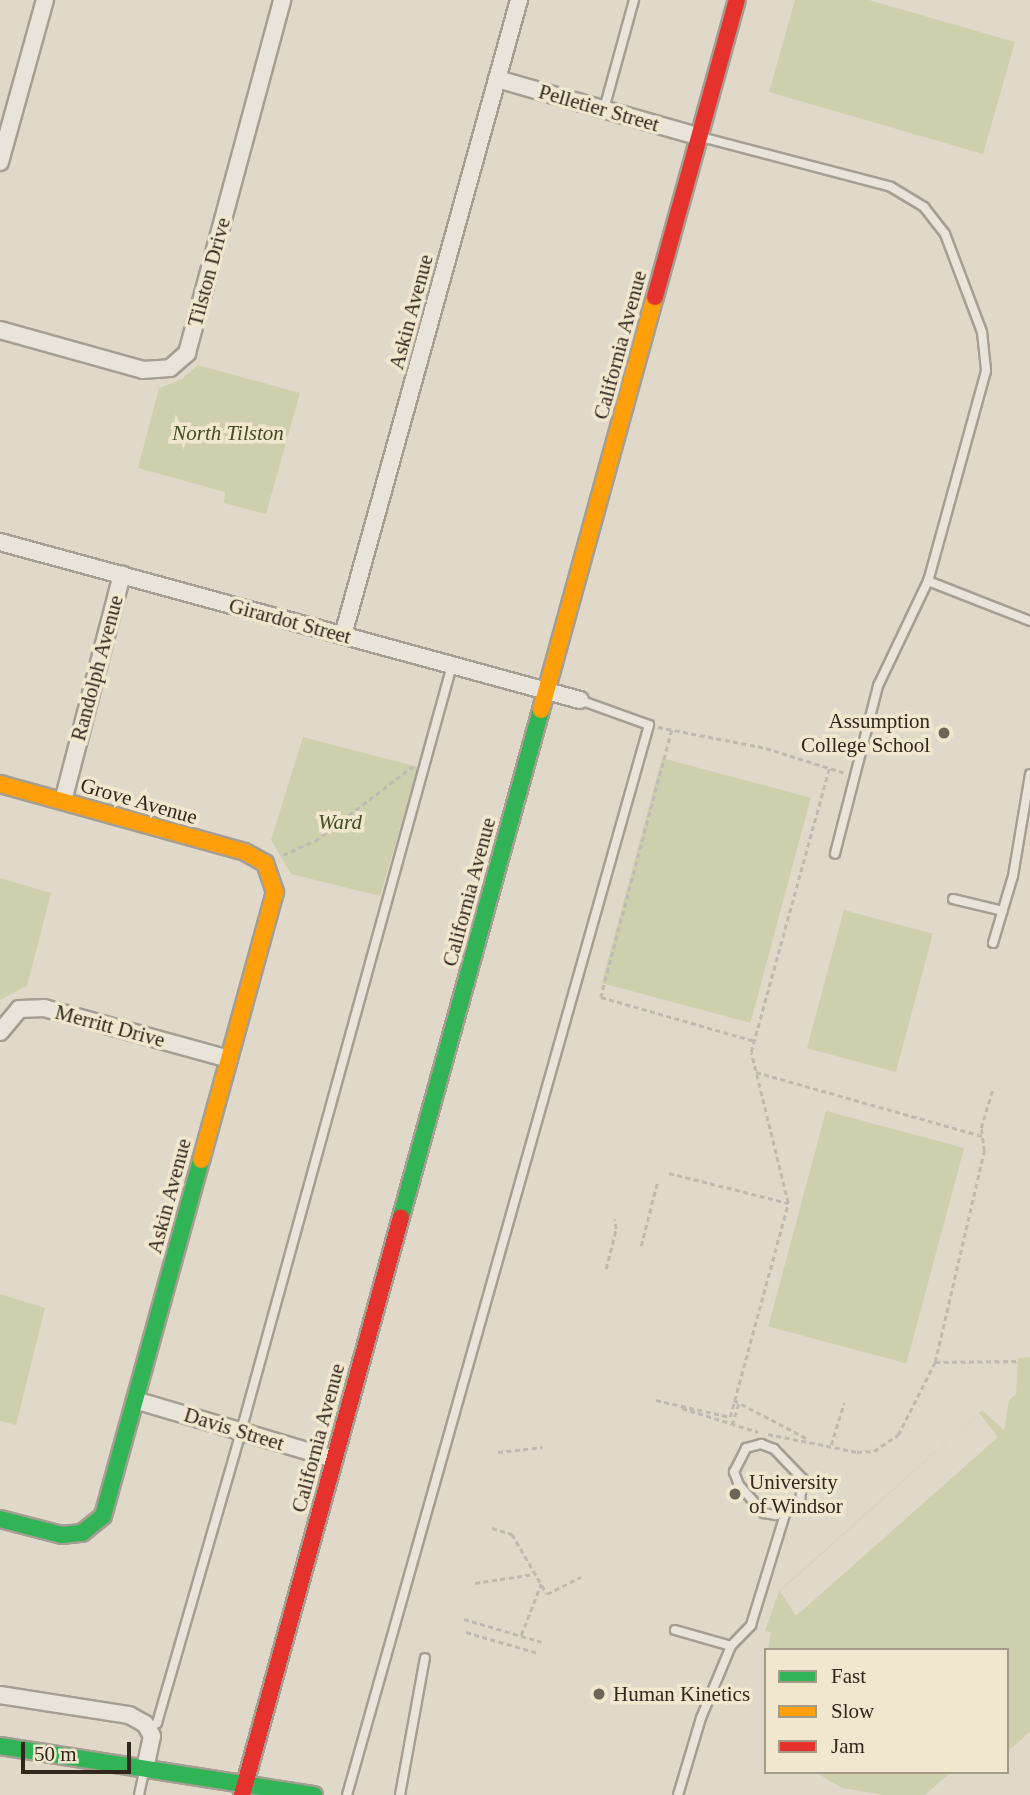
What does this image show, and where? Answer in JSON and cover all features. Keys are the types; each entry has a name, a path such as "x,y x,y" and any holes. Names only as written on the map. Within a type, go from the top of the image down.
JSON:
{"street":[{"path":"0,162 45,0"},
{"name":"Tilston Drive","path":"0,330 143,370 170,368 187,353 282,0"},
{"name":"Askin Avenue","path":"343,635 519,0"},
{"name":"California Avenue","path":"244,1790 737,0"},
{"name":"Pelletier Street","path":"497,79 700,137"},
{"name":"Girardot Street","path":"0,542 580,700"},
{"name":"Randolph Avenue","path":"63,801 122,575"},
{"name":"Grove Avenue","path":"0,784 271,861"},
{"name":"Askin Avenue","path":"0,1519 62,1535 82,1533 103,1516 275,892 271,861"},
{"name":"Merritt Drive","path":"0,1032 19,1009 44,1008 229,1059"},
{"name":"Davis Street","path":"135,1400 334,1459"},
{"path":"0,1695 129,1715 148,1729 151,1743 145,1768"},
{"path":"0,1746 145,1768 244,1790 314,1795"}],"lane":[{"path":"604,110 634,0"},
{"path":"700,137 891,187 924,207 945,234 982,332 986,371 928,581 878,686 835,854"},
{"path":"928,581 1030,621"},
{"path":"148,1729 157,1723 452,665"},
{"path":"347,1795 649,725 580,700"},
{"path":"993,943 1003,911 1030,774"},
{"path":"953,899 1003,911"},
{"path":"678,1795 701,1718 731,1646 751,1625 786,1510 800,1501 803,1479 774,1448 761,1444 746,1448 734,1472 739,1485 764,1513 786,1510"},
{"path":"675,1630 731,1646"},
{"path":"400,1795 425,1658"},
{"path":"139,1795 145,1768"}],"path":[{"path":"649,725 766,748 845,773"},
{"path":"673,730 601,997 754,1041"},
{"path":"271,861 315,841 426,756"},
{"path":"682,1408 687,1405 730,1417 788,1203 751,1052 829,768"},
{"path":"755,1072 982,1136"},
{"path":"656,1400 732,1425 857,1452 887,1445 904,1426 935,1362 984,1151 982,1136 993,1088"},
{"path":"669,1172 788,1203"},
{"path":"640,1246 657,1183"},
{"path":"606,1269 616,1228 614,1219"},
{"path":"935,1362 1018,1360"},
{"path":"734,1400 811,1441"},
{"path":"732,1425 739,1402"},
{"path":"831,1445 844,1403"},
{"path":"498,1452 543,1447"},
{"path":"492,1528 512,1534 547,1594 581,1577"},
{"path":"475,1583 535,1574"},
{"path":"521,1635 541,1584"},
{"path":"464,1619 541,1642"},
{"path":"466,1632 538,1653"}],"green space":[{"path":"795,0 869,0 1015,42 983,154 769,92"},
{"name":"North Tilston","path":"198,365 300,393 266,514 224,503 225,492 138,468 159,388 182,379"},
{"name":"Ward","path":"303,737 418,767 380,896 291,874 271,840"},
{"path":"662,758 811,798 750,1023 602,983"},
{"path":"0,878 51,893 27,986 0,1000"},
{"path":"844,910 933,934 896,1072 807,1048"},
{"path":"826,1111 964,1148 906,1363 768,1326"},
{"path":"0,1294 45,1308 16,1425 0,1421"},
{"path":"1030,1357 1030,1732 1009,1750 1009,1648 768,1648 771,1632 765,1631 779,1591 982,1410 1004,1430 1009,1400 1016,1394 1018,1358","holes":["979,1413 998,1437 796,1616 780,1591"]},
{"path":"818,1774 949,1774 925,1795 884,1795 842,1788"}],"traffic: fast":[{"path":"401,1217 541,710"},
{"path":"0,1519 62,1535 82,1533 103,1516 201,1160"},
{"path":"0,1746 314,1795"}],"traffic: slow":[{"path":"541,710 655,297"},
{"path":"0,784 245,852 265,863 275,892 201,1160"}],"traffic: jam":[{"path":"655,297 737,0"},
{"path":"242,1795 401,1217"}],"place":[{"name":"Assumption College School","path":"944,733"},
{"name":"University of Windsor","path":"735,1494"},
{"name":"Human Kinetics","path":"599,1694"}]}
